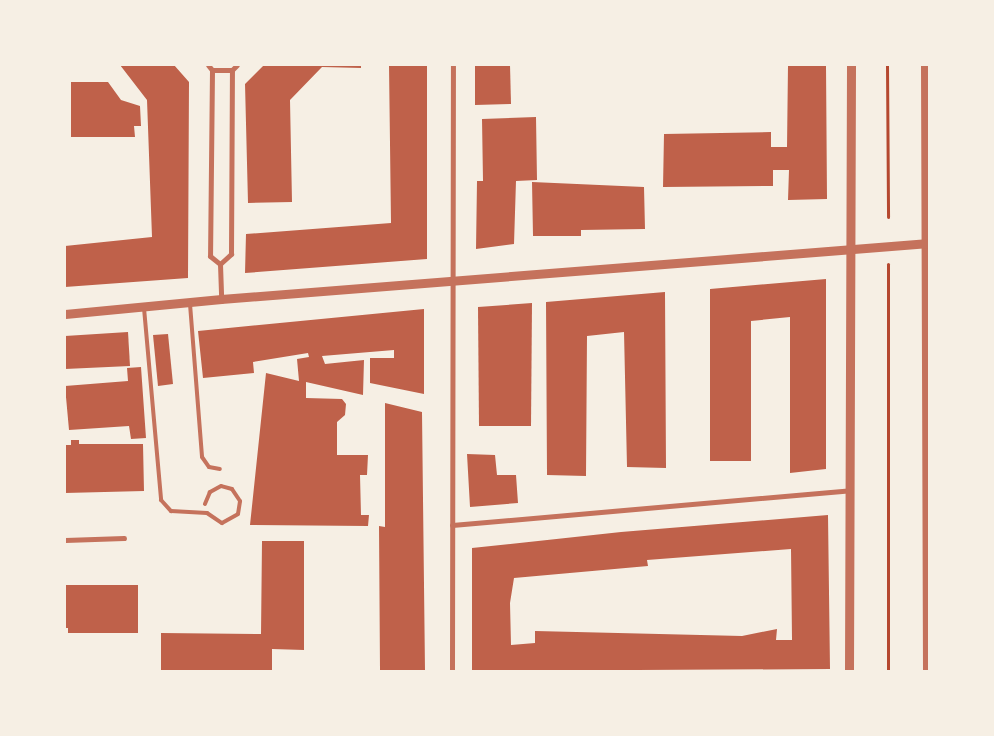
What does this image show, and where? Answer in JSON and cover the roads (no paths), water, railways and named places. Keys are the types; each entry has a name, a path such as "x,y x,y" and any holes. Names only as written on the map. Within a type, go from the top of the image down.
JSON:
{"street":[{"path":"208,65 212,70 210,256 220,264"},
{"path":"221,299 220,264 231,254 232,70 237,65"},
{"path":"452,671 453,65"},
{"path":"849,671 851,65"},
{"path":"925,65 928,484 927,671"},
{"path":"212,70 232,70"},
{"path":"65,314 190,301 927,243"},
{"path":"452,525 850,490"},
{"path":"65,540 124,538"}],"lane":[{"path":"190,301 202,457 209,467 220,469"},
{"path":"144,306 161,500 167,510 207,513 222,523 238,514 240,501 232,489 221,486 210,492 205,504"}]}
